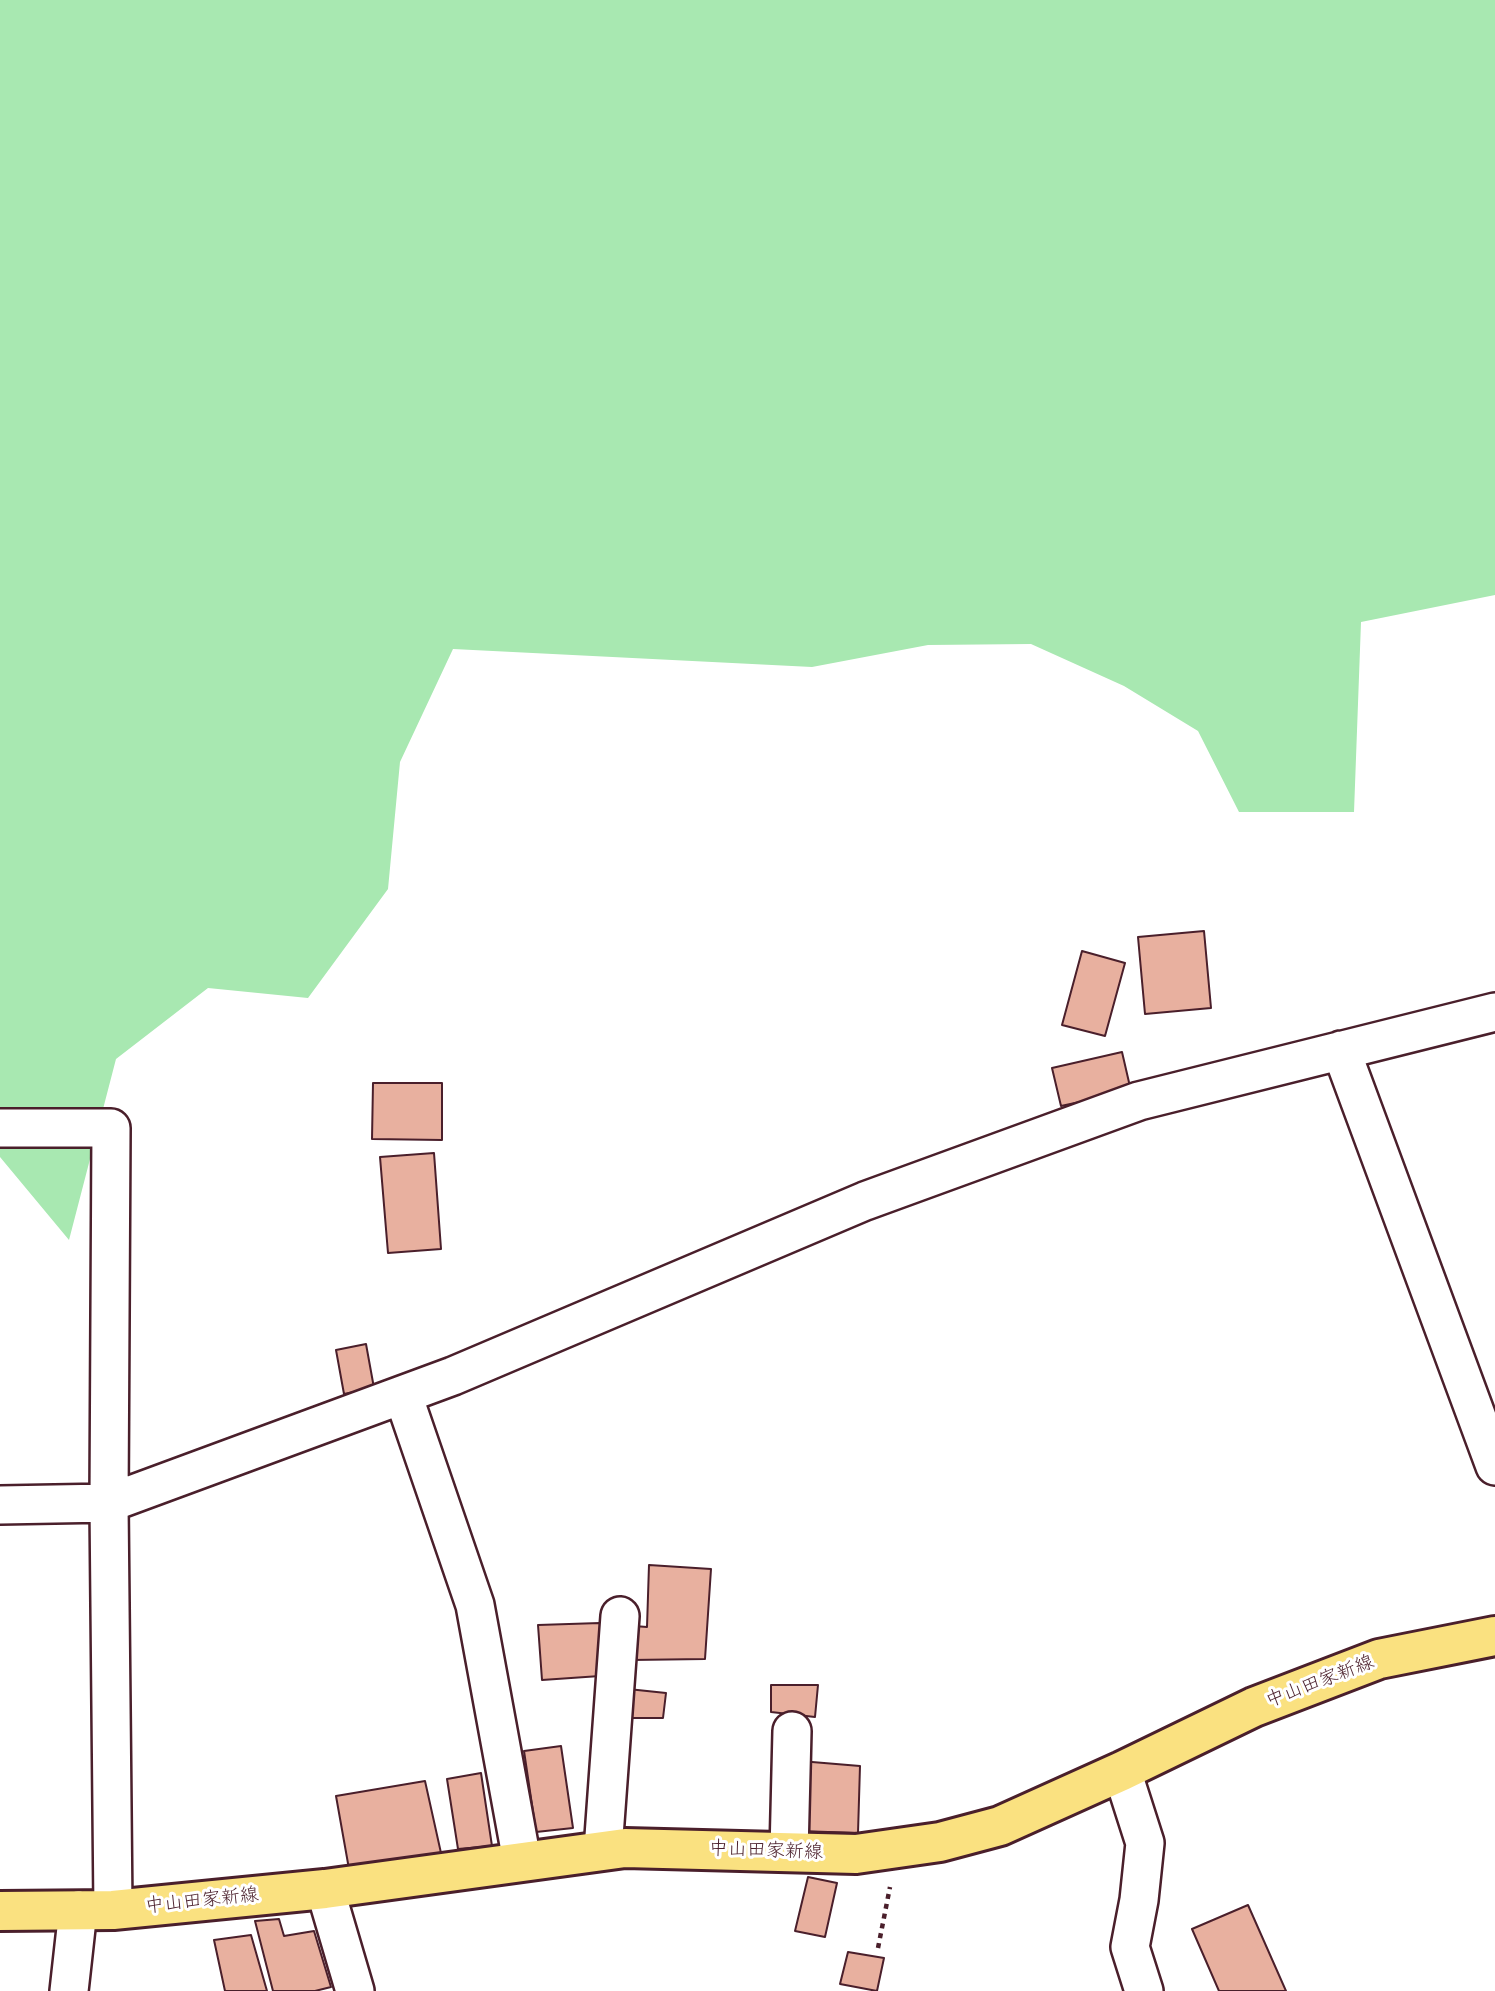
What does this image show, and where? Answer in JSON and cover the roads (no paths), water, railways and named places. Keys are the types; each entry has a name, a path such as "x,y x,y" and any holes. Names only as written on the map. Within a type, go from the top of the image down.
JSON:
{"main road":[{"name":"中山田家新線","path":"0,1911 96,1910 325,1889 625,1848 856,1854 940,1842 1000,1826 1254,1707 1379,1658 1495,1636"}],"street":[{"path":"0,1505 110,1503 453,1376 865,1201 1139,1101 1495,1012"},
{"path":"1341,1050 1495,1465"},
{"path":"0,1128 111,1128 110,1503 96,1910 69,1991"},
{"path":"403,1395 475,1605 522,1861"},
{"path":"603,1850 620,1616"},
{"path":"789,1852 792,1731"},
{"path":"1122,1771 1145,1843 1139,1900 1130,1947 1143,1991"},
{"path":"325,1889 355,1991"}]}
